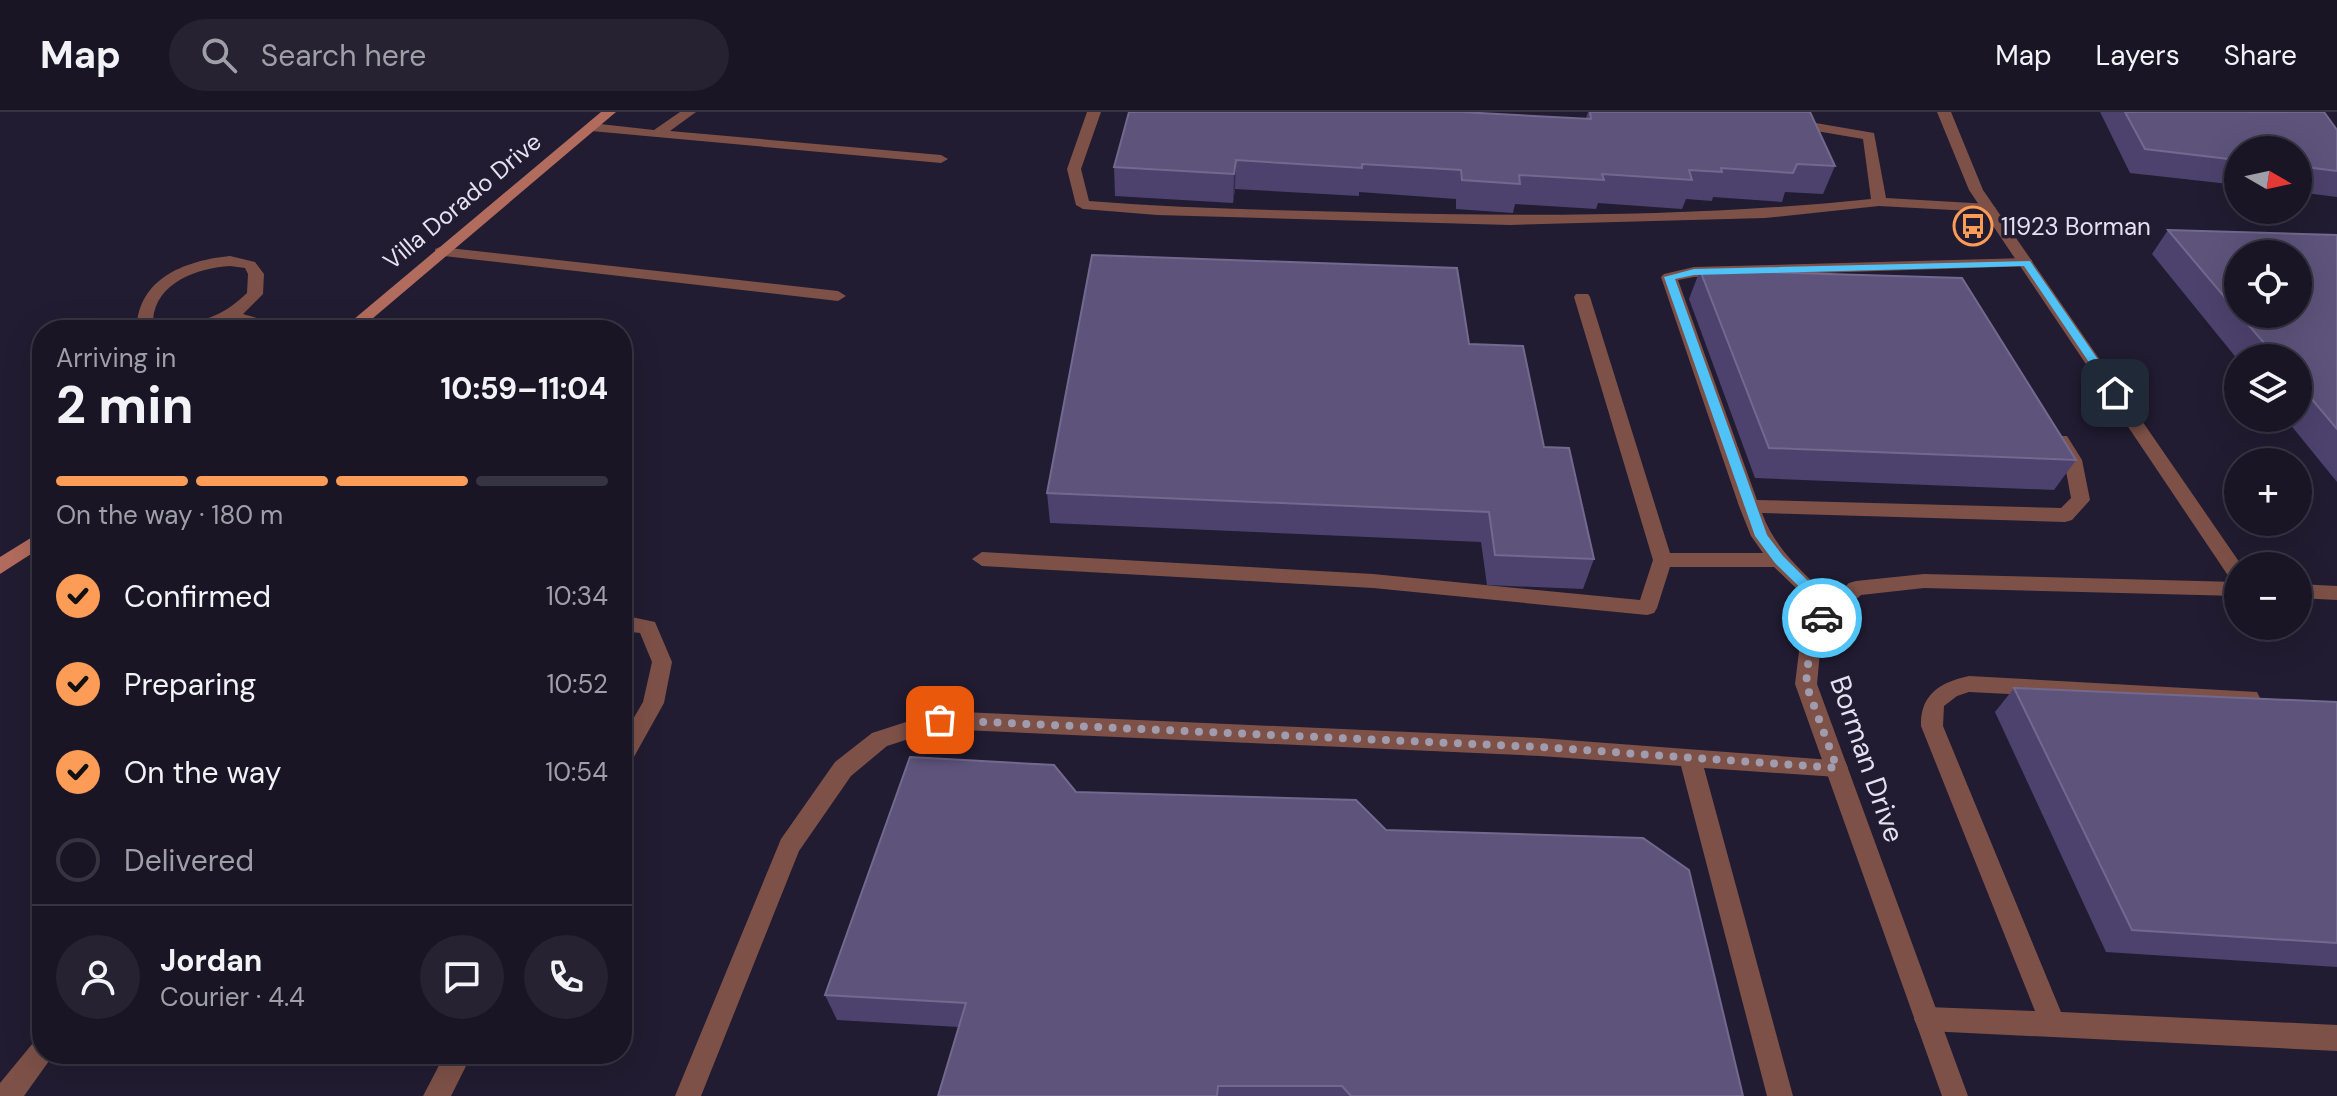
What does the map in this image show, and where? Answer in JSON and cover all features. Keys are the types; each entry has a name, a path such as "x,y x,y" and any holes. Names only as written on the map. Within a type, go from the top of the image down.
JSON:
{"street":[{"name":"Villa Dorado Drive","path":"361,320 609,112"},
{"path":"657,134 689,112"},
{"path":"1094,112 1074,169 1083,205 1172,211 1510,221 1765,214 1879,202 1989,208"},
{"path":"1944,112 1961,158 1989,208 2224,554"},
{"path":"1776,120 1869,136 1879,202"},
{"path":"591,127 941,159"},
{"path":"440,252 838,296"},
{"path":"145,320 144,312 154,296 176,277 198,265 230,261 250,265 256,274 255,294 234,316 222,320"},
{"path":"1831,610 1779,560 1761,536 1669,277 1694,272 1958,273 2027,263"},
{"path":"982,559 1373,581 1647,608 1663,560 1582,297"},
{"path":"234,316 248,320"},
{"path":"1748,506 2065,515 2081,500 2073,460 2049,421"},
{"path":"0,567 32,545"},
{"path":"1663,560 1779,560"},
{"name":"Borman Drive","path":"1955,1096 1806,684 1812,627 1856,588 1924,581 2224,589"},
{"path":"2312,592 2337,593"},
{"path":"632,625 648,627 662,662 653,703 632,740"},
{"path":"2053,1024 1934,737 1931,715 1937,697 1944,691 1969,684 2276,699"},
{"path":"688,1096 789,846 843,769 880,739 940,720 1540,747 1837,768"},
{"path":"1690,758 1780,1096"},
{"path":"1927,1019 2337,1038"},
{"path":"7,1096 32,1064"},
{"path":"436,1096 454,1064"}],"building":[{"path":"1129,112 1461,112 1591,119 1590,112 1810,112 1835,166 1797,164 1793,173 1721,168 1722,172 1689,170 1692,180 1602,174 1604,180 1519,175 1520,184 1462,180 1461,170 1362,164 1362,168 1236,160 1234,174 1114,167"},
{"path":"2125,112 2324,112 2337,130 2337,171 2312,168 2312,136 2224,136 2224,158 2145,149"},
{"path":"2168,230 2337,235 2337,429 2312,400 2312,344 2265,344 2251,328 2312,328 2312,240 2224,240 2224,296"},
{"path":"1092,255 1457,268 1469,344 1523,346 1544,447 1569,448 1594,559 1495,555 1489,512 1047,493"},
{"path":"1700,270 1962,278 2076,460 1769,448"},
{"path":"2014,688 2337,702 2337,943 2132,930"},
{"path":"910,757 1054,765 1076,792 1356,800 1386,830 1643,838 1689,870 1743,1096 1351,1096 1342,1086 1218,1086 1217,1096 938,1096 966,1003 825,995"}],"way so far":[{"path":"940,720 1540,747 1837,768 1806,684 1812,627 1822,618"}],"place":[{"name":"11923 Borman","path":"1973,226"}],"route":[{"path":"1822,618 1831,610 1779,560 1761,536 1669,277 1694,272 2027,263 2115,393"}]}
